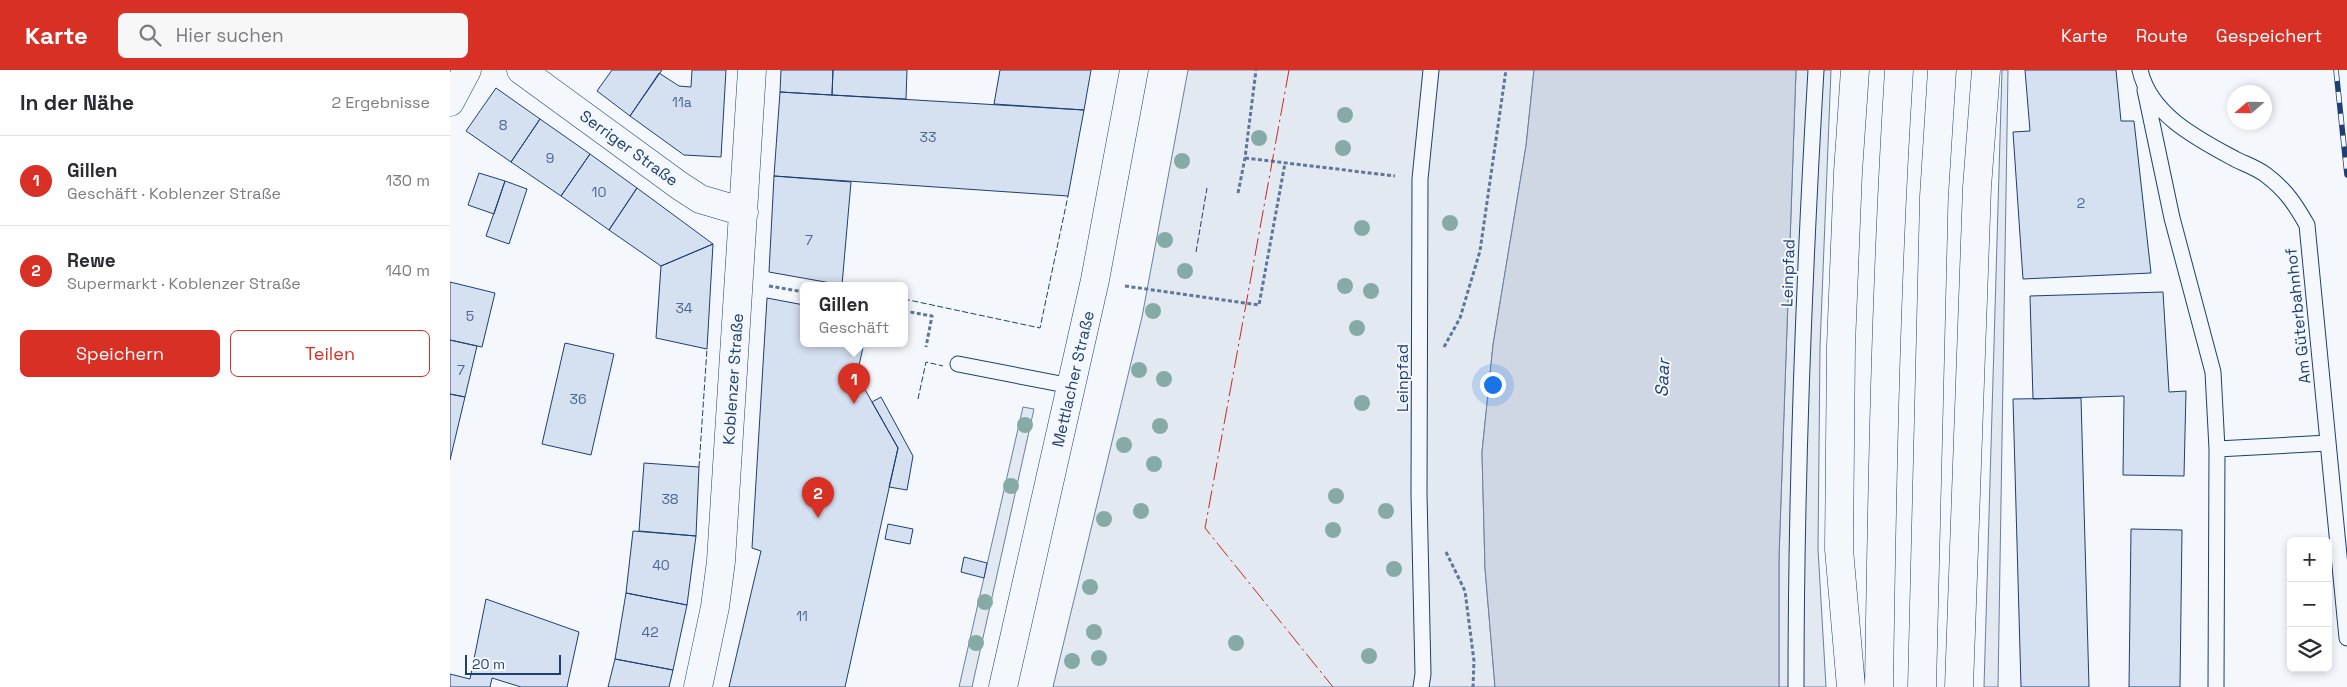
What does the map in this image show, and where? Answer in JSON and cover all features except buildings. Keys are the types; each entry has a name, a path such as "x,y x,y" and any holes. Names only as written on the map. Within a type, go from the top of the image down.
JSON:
{"main road":[{"path":"450,102 467,70"},
{"name":"Serriger Straße","path":"521,70 700,199 744,212"},
{"name":"Koblenzer Straße","path":"698,687 715,607 721,561 752,70"},
{"name":"Mettlacher Straße","path":"1003,687 1095,280 1134,70"},
{"path":"1851,687 1839,549 1841,345 1848,172 1855,70"},
{"path":"1879,687 1883,438 1891,196 1899,70"},
{"path":"1922,687 1934,197 1942,70"},
{"path":"1959,687 1975,227 1986,70"}],"lane":[{"name":"Leinpfad","path":"1421,687 1423,674 1419,382 1420,179 1431,70"},
{"name":"Leinpfad","path":"1796,687 1796,557 1801,384 1816,70"},
{"path":"2142,77 2172,218 2213,372 2217,449 2216,687"},
{"name":"Am Güterbahnhof","path":"2142,77 2168,117 2199,140 2264,174 2290,196 2307,225 2347,638"},
{"path":"958,364 1071,386"},
{"path":"2217,449 2328,443"}],"path":[{"path":"1238,192 1245,158 1256,70"},
{"path":"1419,382 1439,357 1460,318 1480,251 1506,70"},
{"path":"1245,158 1381,174"},
{"path":"1153,290 1259,305 1286,163"},
{"path":"739,280 800,291"},
{"path":"908,312 932,316 926,347"},
{"path":"1442,544 1465,591 1474,661 1473,687"}],"shaded area":[{"path":"1188,70 1534,70 1526,146 1493,345 1482,452 1485,568 1495,687 1053,687 1142,317"},
{"path":"1796,70 1831,70 1820,347 1818,549 1826,687 1779,687 1779,557"},
{"path":"2002,70 2008,70 1998,687 1984,687"},
{"path":"1023,407 1034,409 972,687 959,687"}],"water":[{"name":"Saar","path":"1534,70 1796,70 1779,557 1779,687 1495,687 1485,568 1482,452 1493,345 1526,146"}],"railway":[{"path":"2336,70 2347,175"}],"fence":[{"path":"1196,252 1207,188"},
{"path":"908,300 1040,328 1068,196"},
{"path":"699,467 707,349"},
{"path":"918,399 926,362 943,366"}],"power":[{"path":"1289,70 1205,528 1333,687"}],"place":[{"name":"Gillen","path":"854,404"},
{"name":"Rewe","path":"818,518"}]}
